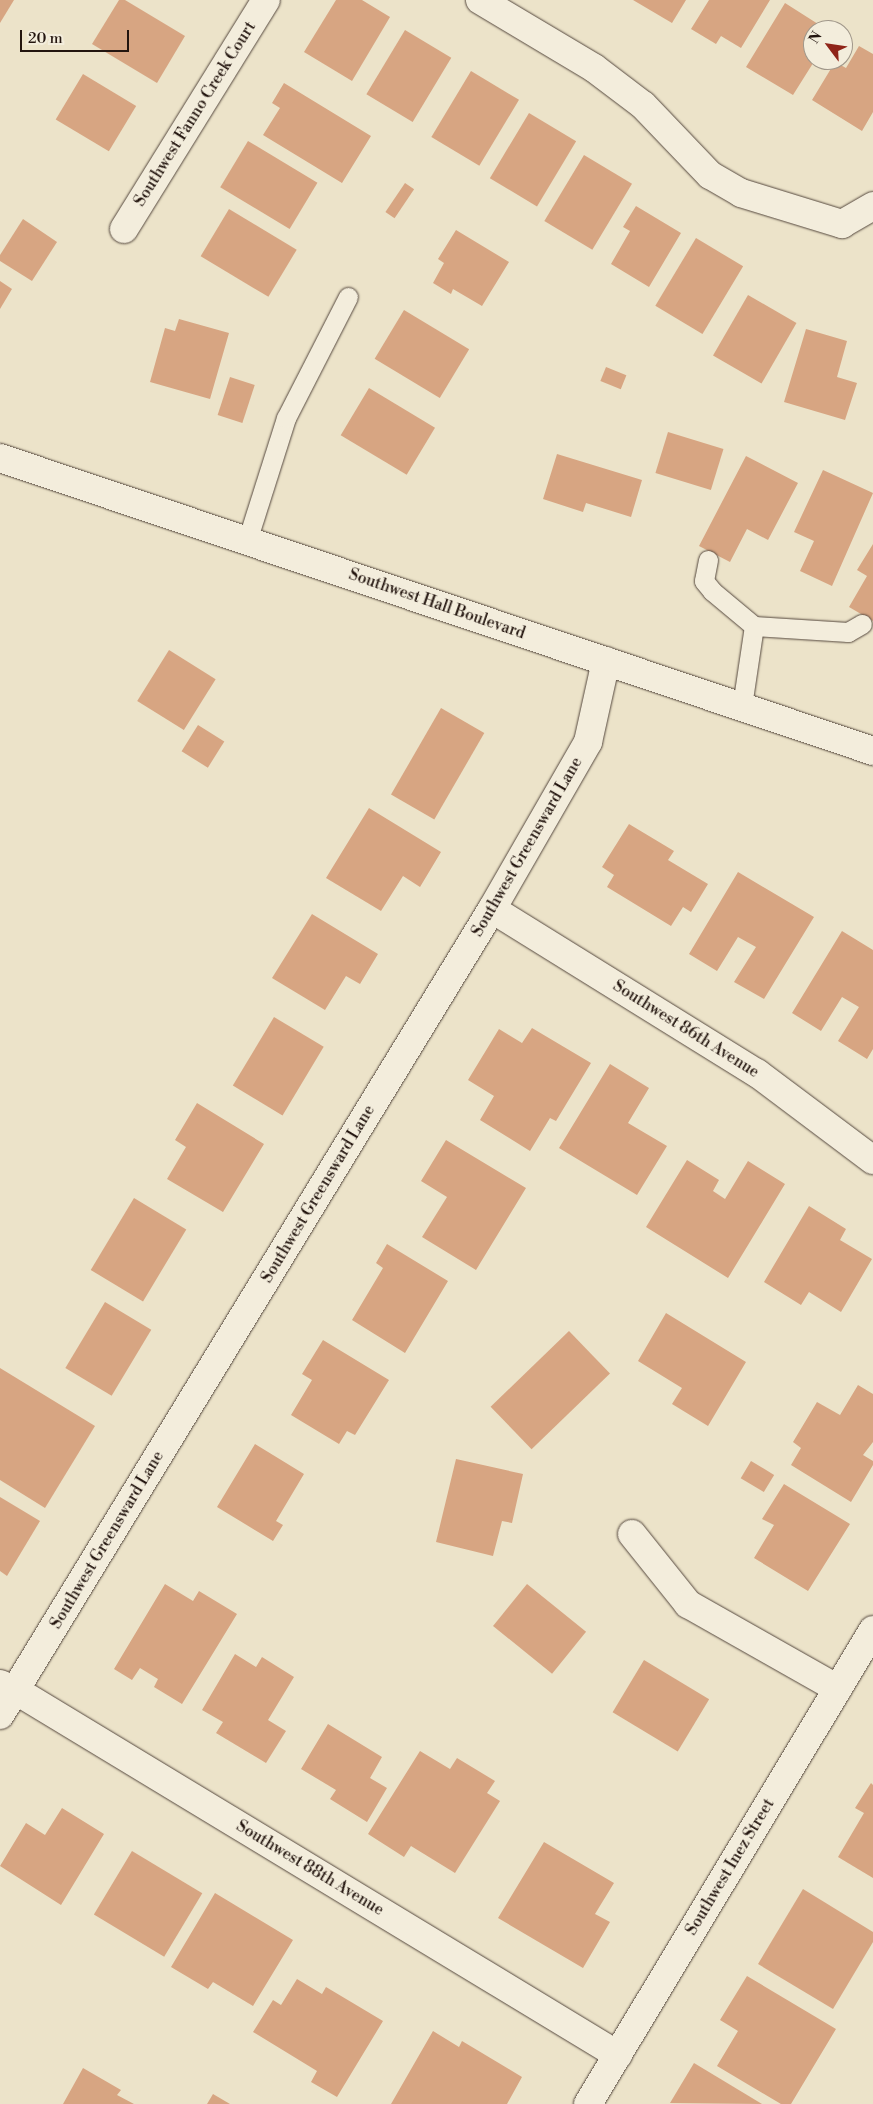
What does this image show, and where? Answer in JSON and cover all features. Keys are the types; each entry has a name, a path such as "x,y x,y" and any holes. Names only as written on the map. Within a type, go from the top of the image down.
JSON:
{"street":[{"name":"Southwest Fanno Creek Court","path":"124,229 266,0"},
{"path":"480,0 594,68 643,105 710,175 741,193 842,224 873,206"},
{"name":"Southwest Hall Boulevard","path":"0,458 873,751"},
{"name":"Southwest Greensward Lane","path":"0,1715 7,1687 492,908 588,742 606,661"},
{"name":"Southwest 86th Avenue","path":"492,908 757,1073 873,1160"},
{"path":"632,1534 688,1604 838,1689"},
{"name":"Southwest Inez Street","path":"588,2104 873,1630"},
{"name":"Southwest 88th Avenue","path":"7,1687 618,2055"}],"lane":[{"path":"247,541 286,418 348,297"},
{"path":"708,560 704,580 712,592 754,626 848,632 862,624"},
{"path":"742,706 754,626"}],"building":[{"path":"0,0 14,0 0,23"},
{"path":"119,0 125,0 185,36 157,83 92,44"},
{"path":"336,0 362,0 390,17 352,81 304,52"},
{"path":"633,0 686,0 672,23"},
{"path":"709,0 770,0 741,48 721,36 716,44 691,29"},
{"path":"785,3 812,20 803,20 803,70 809,70 793,95 746,67"},
{"path":"405,30 451,58 413,122 366,94"},
{"path":"859,46 873,54 873,112 862,131 812,100 830,70 853,70 853,56"},
{"path":"471,71 519,100 479,166 431,137"},
{"path":"83,74 136,106 109,151 56,119"},
{"path":"284,83 371,136 342,183 263,135 280,108 272,103"},
{"path":"529,113 576,141 537,206 490,178"},
{"path":"248,141 317,183 290,229 220,187"},
{"path":"584,155 632,184 592,250 544,221"},
{"path":"405,183 414,189 395,218 385,212"},
{"path":"636,206 681,233 649,287 611,264 630,231 623,227"},
{"path":"229,209 297,250 268,297 201,256"},
{"path":"23,219 57,242 32,281 0,261 0,255"},
{"path":"456,230 509,262 482,306 453,289 451,294 433,283 444,263 438,259"},
{"path":"696,238 743,266 702,334 655,306"},
{"path":"0,281 12,289 0,309"},
{"path":"748,295 796,323 761,384 713,356"},
{"path":"404,310 469,349 440,398 375,359"},
{"path":"179,319 229,333 210,399 150,382 165,328 175,331"},
{"path":"806,329 847,341 837,377 857,383 845,420 784,402"},
{"path":"606,367 626,375 621,389 600,381"},
{"path":"230,377 255,385 242,423 218,415"},
{"path":"369,388 435,428 407,475 341,435"},
{"path":"668,432 723,449 711,490 655,473"},
{"path":"557,454 642,480 631,517 586,503 583,512 543,499"},
{"path":"746,456 798,483 768,540 747,529 730,562 699,546"},
{"path":"823,470 873,493 832,586 800,571 814,541 794,532"},
{"path":"873,544 873,621 849,607 867,576 857,570"},
{"path":"169,650 216,679 184,730 137,701"},
{"path":"441,708 484,733 434,820 391,795"},
{"path":"198,725 224,741 208,768 182,751"},
{"path":"369,808 441,852 420,887 403,876 381,911 326,878"},
{"path":"629,824 674,851 668,860 708,884 691,912 683,907 671,926 607,887 614,875 602,867"},
{"path":"738,872 814,917 764,999 734,982 756,947 738,937 717,971 689,954"},
{"path":"312,914 378,954 360,984 346,976 325,1010 272,978"},
{"path":"842,931 873,950 873,1049 867,1059 838,1041 859,1007 842,997 821,1031 792,1013"},
{"path":"274,1017 324,1047 283,1115 233,1086"},
{"path":"532,1028 591,1063 556,1121 550,1118 530,1151 480,1120 494,1096 468,1080 499,1029 522,1043"},
{"path":"610,1064 649,1088 628,1123 667,1146 637,1195 559,1148"},
{"path":"197,1103 264,1144 223,1212 167,1179 186,1147 175,1140"},
{"path":"446,1140 526,1188 476,1270 422,1237 447,1197 421,1181"},
{"path":"687,1160 719,1180 713,1191 725,1199 748,1161 785,1184 728,1278 646,1227"},
{"path":"134,1198 186,1229 143,1301 91,1270"},
{"path":"809,1206 846,1229 840,1240 872,1259 841,1312 809,1292 801,1305 764,1282"},
{"path":"387,1244 448,1281 405,1353 352,1320 383,1268 376,1263"},
{"path":"105,1302 151,1330 112,1396 65,1368"},
{"path":"666,1313 746,1362 708,1426 672,1404 682,1388 638,1361"},
{"path":"569,1331 610,1373 532,1449 491,1407"},
{"path":"323,1340 389,1380 355,1435 347,1431 339,1444 291,1415 312,1380 302,1374"},
{"path":"0,1368 95,1426 45,1508 0,1480"},
{"path":"858,1385 873,1394 873,1442 863,1455 873,1461 873,1465 851,1502 791,1465 801,1448 793,1442 817,1402 840,1415"},
{"path":"255,1444 304,1474 276,1521 283,1525 273,1541 217,1507"},
{"path":"456,1459 523,1474 512,1523 502,1521 493,1556 436,1542"},
{"path":"751,1461 774,1475 764,1492 741,1478"},
{"path":"784,1484 850,1524 808,1591 754,1558 774,1525 762,1519"},
{"path":"0,1497 40,1521 7,1576 0,1571"},
{"path":"165,1584 193,1601 199,1591 237,1614 182,1704 154,1687 158,1679 140,1668 132,1680 114,1669"},
{"path":"527,1584 586,1632 552,1674 493,1626"},
{"path":"235,1654 256,1667 262,1657 294,1677 268,1720 286,1731 266,1763 216,1733 223,1722 202,1710"},
{"path":"644,1660 709,1699 678,1751 613,1712"},
{"path":"328,1724 382,1757 370,1778 387,1788 367,1822 330,1799 336,1790 301,1769"},
{"path":"420,1751 450,1769 457,1758 495,1781 487,1793 500,1801 455,1873 411,1846 404,1857 368,1834"},
{"path":"871,1783 873,1785 873,1878 838,1857 864,1813 855,1808"},
{"path":"62,1808 104,1834 61,1905 0,1866 26,1823 45,1835"},
{"path":"544,1842 614,1883 595,1914 610,1922 583,1968 498,1918"},
{"path":"132,1851 202,1893 164,1957 94,1914"},
{"path":"803,1889 873,1932 873,1942 833,2009 758,1964"},
{"path":"215,1893 293,1940 253,2006 213,1982 208,1989 171,1967"},
{"path":"747,1976 836,2029 791,2104 781,2104 717,2066 738,2031 720,2020"},
{"path":"297,1979 322,1994 326,1987 383,2021 337,2097 311,2082 317,2071 253,2032 273,2000 281,2005"},
{"path":"433,2031 459,2047 462,2041 522,2077 507,2104 391,2104"},
{"path":"694,2063 762,2104 670,2103"},
{"path":"83,2068 121,2090 117,2095 134,2104 63,2104"},
{"path":"213,2094 230,2104 207,2104"}]}
